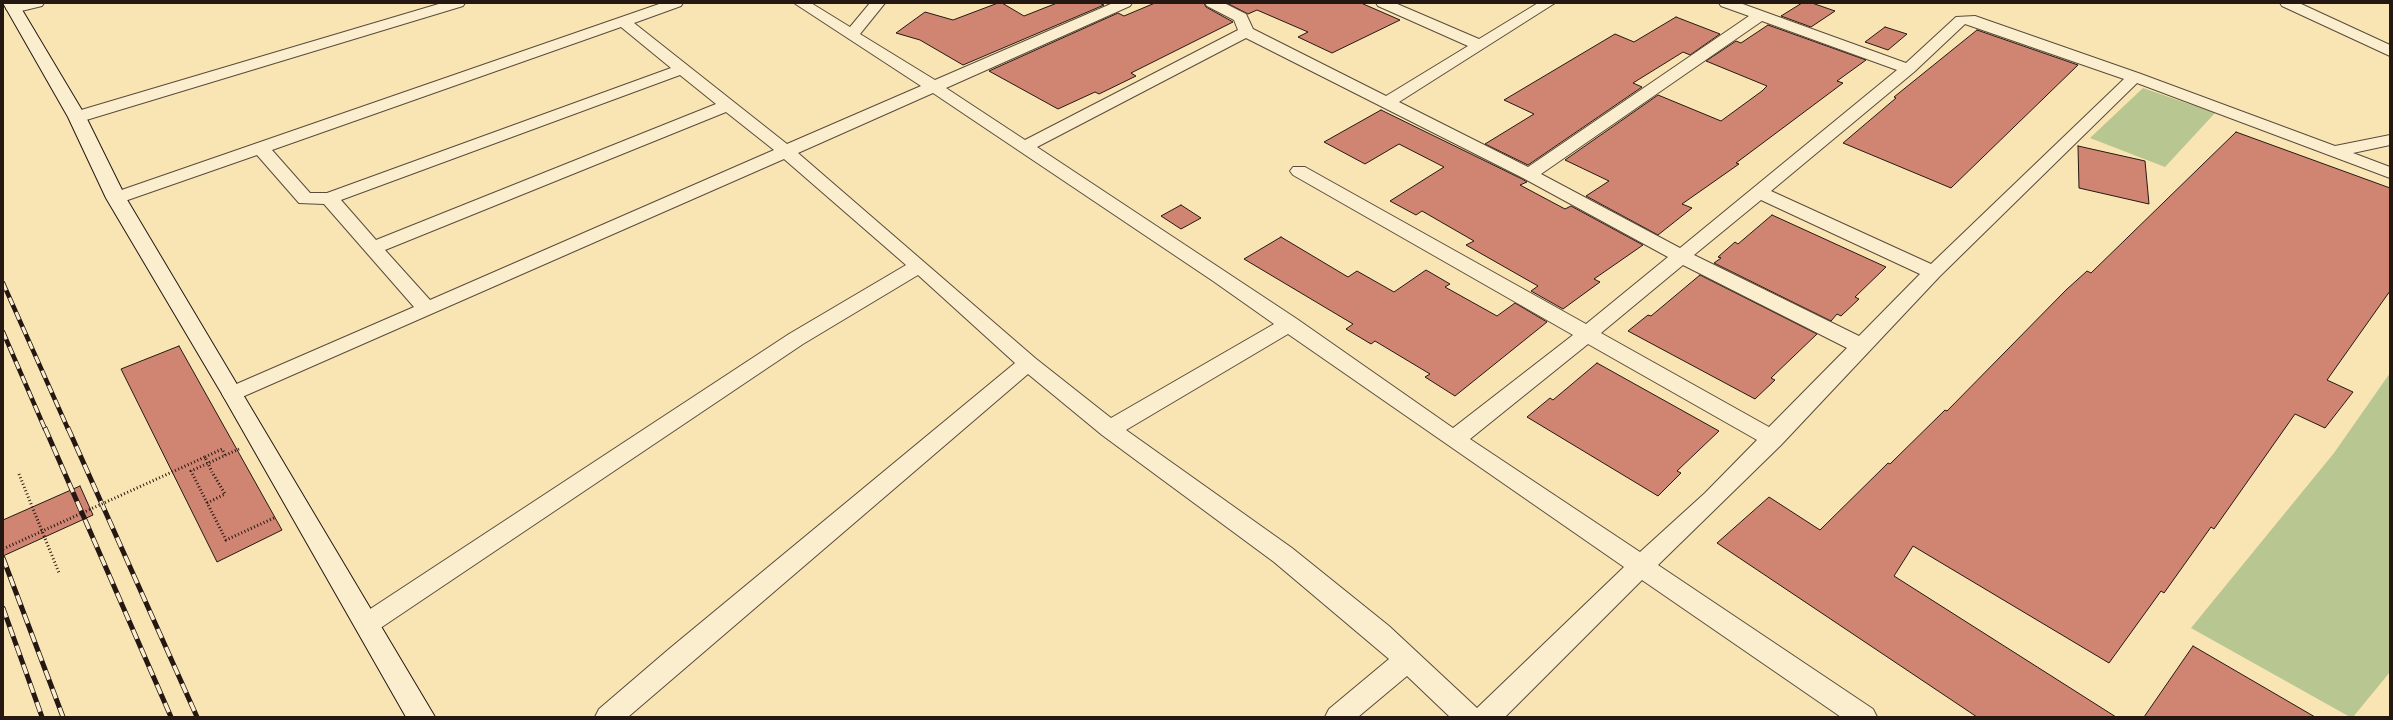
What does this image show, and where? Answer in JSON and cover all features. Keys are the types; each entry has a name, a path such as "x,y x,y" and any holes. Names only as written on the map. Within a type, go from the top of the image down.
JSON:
{"street":[{"path":"38,3 12,6 77,117 116,198 233,394 421,717"},
{"path":"77,117 458,3"},
{"path":"116,198 676,3"},
{"path":"801,3 934,87 1290,324 1454,439 1863,717"},
{"path":"851,34 878,3"},
{"path":"233,394 1125,3"},
{"path":"1212,3 1241,18 1246,32 1529,174 1680,256 1861,346"},
{"path":"1384,3 1480,45"},
{"path":"1386,103 1548,3"},
{"path":"1726,3 1908,69"},
{"path":"2287,3 2390,51"},
{"path":"1529,174 1761,15"},
{"path":"1454,439 1587,334 1908,69 1961,20 1970,19 2135,77 2337,151 2390,173"},
{"path":"622,21 785,152 919,266 1028,363 1110,429 1283,555 1380,634 1468,717"},
{"path":"1024,147 1246,32"},
{"path":"261,148 305,199 329,198 683,69"},
{"path":"1486,717 1773,439 1933,272 2135,77"},
{"path":"373,248 728,105"},
{"path":"2337,151 2390,140"},
{"path":"1299,171 1773,439"},
{"path":"1758,192 1933,272"},
{"path":"329,198 427,309"},
{"path":"366,624 796,338 919,266"},
{"path":"1110,429 1290,324"},
{"path":"609,717 678,657 1028,363"},
{"path":"1339,717 1407,660"}],"path":[{"path":"260,440 191,471 226,540 298,506"},
{"path":"3,549 222,449 225,455"},
{"path":"205,457 225,494 207,503"},
{"path":"19,474 59,573"}],"green space":[{"path":"2143,88 2215,113 2165,167 2090,138"},
{"path":"2390,373 2390,672 2353,717 2350,717 2191,628 2334,453"}],"building":[{"path":"998,3 1002,3 1024,16 1057,3 1099,3 1104,5 963,65 920,40 896,33 925,12 953,20"},
{"path":"1155,3 1204,3 1206,7 1233,22 1131,73 1136,76 1099,94 1095,92 1058,109 989,71 1118,13 1124,16"},
{"path":"1227,3 1361,3 1400,20 1332,53 1298,37 1308,32 1257,10 1248,14"},
{"path":"1802,3 1812,3 1835,11 1811,27 1781,16"},
{"path":"1676,17 1720,34 1690,55 1683,52 1633,83 1642,87 1528,165 1485,144 1534,114 1504,100 1615,34 1634,42"},
{"path":"1768,25 1866,60 1837,81 1843,83 1736,163 1739,164 1682,204 1692,208 1658,235 1586,196 1609,181 1565,160 1658,95 1721,121 1762,91 1767,86 1706,61 1736,41 1741,43"},
{"path":"1885,27 1907,34 1888,50 1865,42"},
{"path":"1977,30 2078,65 1951,188 1843,143 1896,98 1894,97"},
{"path":"1381,110 1522,179 1527,182 1520,185 1565,209 1571,206 1643,245 1594,279 1600,282 1563,309 1531,291 1538,286 1466,245 1474,241 1422,211 1416,215 1390,201 1444,167 1399,144 1365,164 1324,142"},
{"path":"2236,132 2390,188 2390,291 2327,380 2353,392 2325,428 2295,414 2214,529 2211,527 2164,593 2161,591 2109,663 1913,546 1894,576 2116,717 1977,717 1717,543 1769,497 1820,530 1888,463 1890,464 1945,410 1947,411 2066,290 2087,271 2091,273"},
{"path":"2078,146 2145,161 2149,204 2079,188"},
{"path":"1181,205 1201,218 1181,229 1161,216"},
{"path":"1772,215 1886,267 1855,297 1859,299 1841,316 1837,314 1831,321 1714,263 1721,258 1718,257 1735,242 1738,244"},
{"path":"1281,237 1348,277 1357,271 1394,292 1426,270 1450,284 1445,287 1497,316 1515,303 1547,322 1455,396 1425,377 1430,374 1375,341 1371,344 1346,329 1353,324 1244,259"},
{"path":"1700,275 1817,334 1771,378 1775,380 1755,399 1628,331 1648,315 1651,316"},
{"path":"179,346 282,530 217,562 121,369"},
{"path":"1597,363 1719,431 1677,471 1681,473 1658,496 1527,417 1550,398 1553,400"},
{"path":"80,486 93,515 3,556 3,520"},
{"path":"2193,646 2315,717 2144,717"}],"railway":[{"path":"3,283 68,429"},
{"path":"3,332 45,429"},
{"path":"45,428 171,717"},
{"path":"68,428 197,717"},
{"path":"3,558 63,717"},
{"path":"3,608 42,717"}]}
